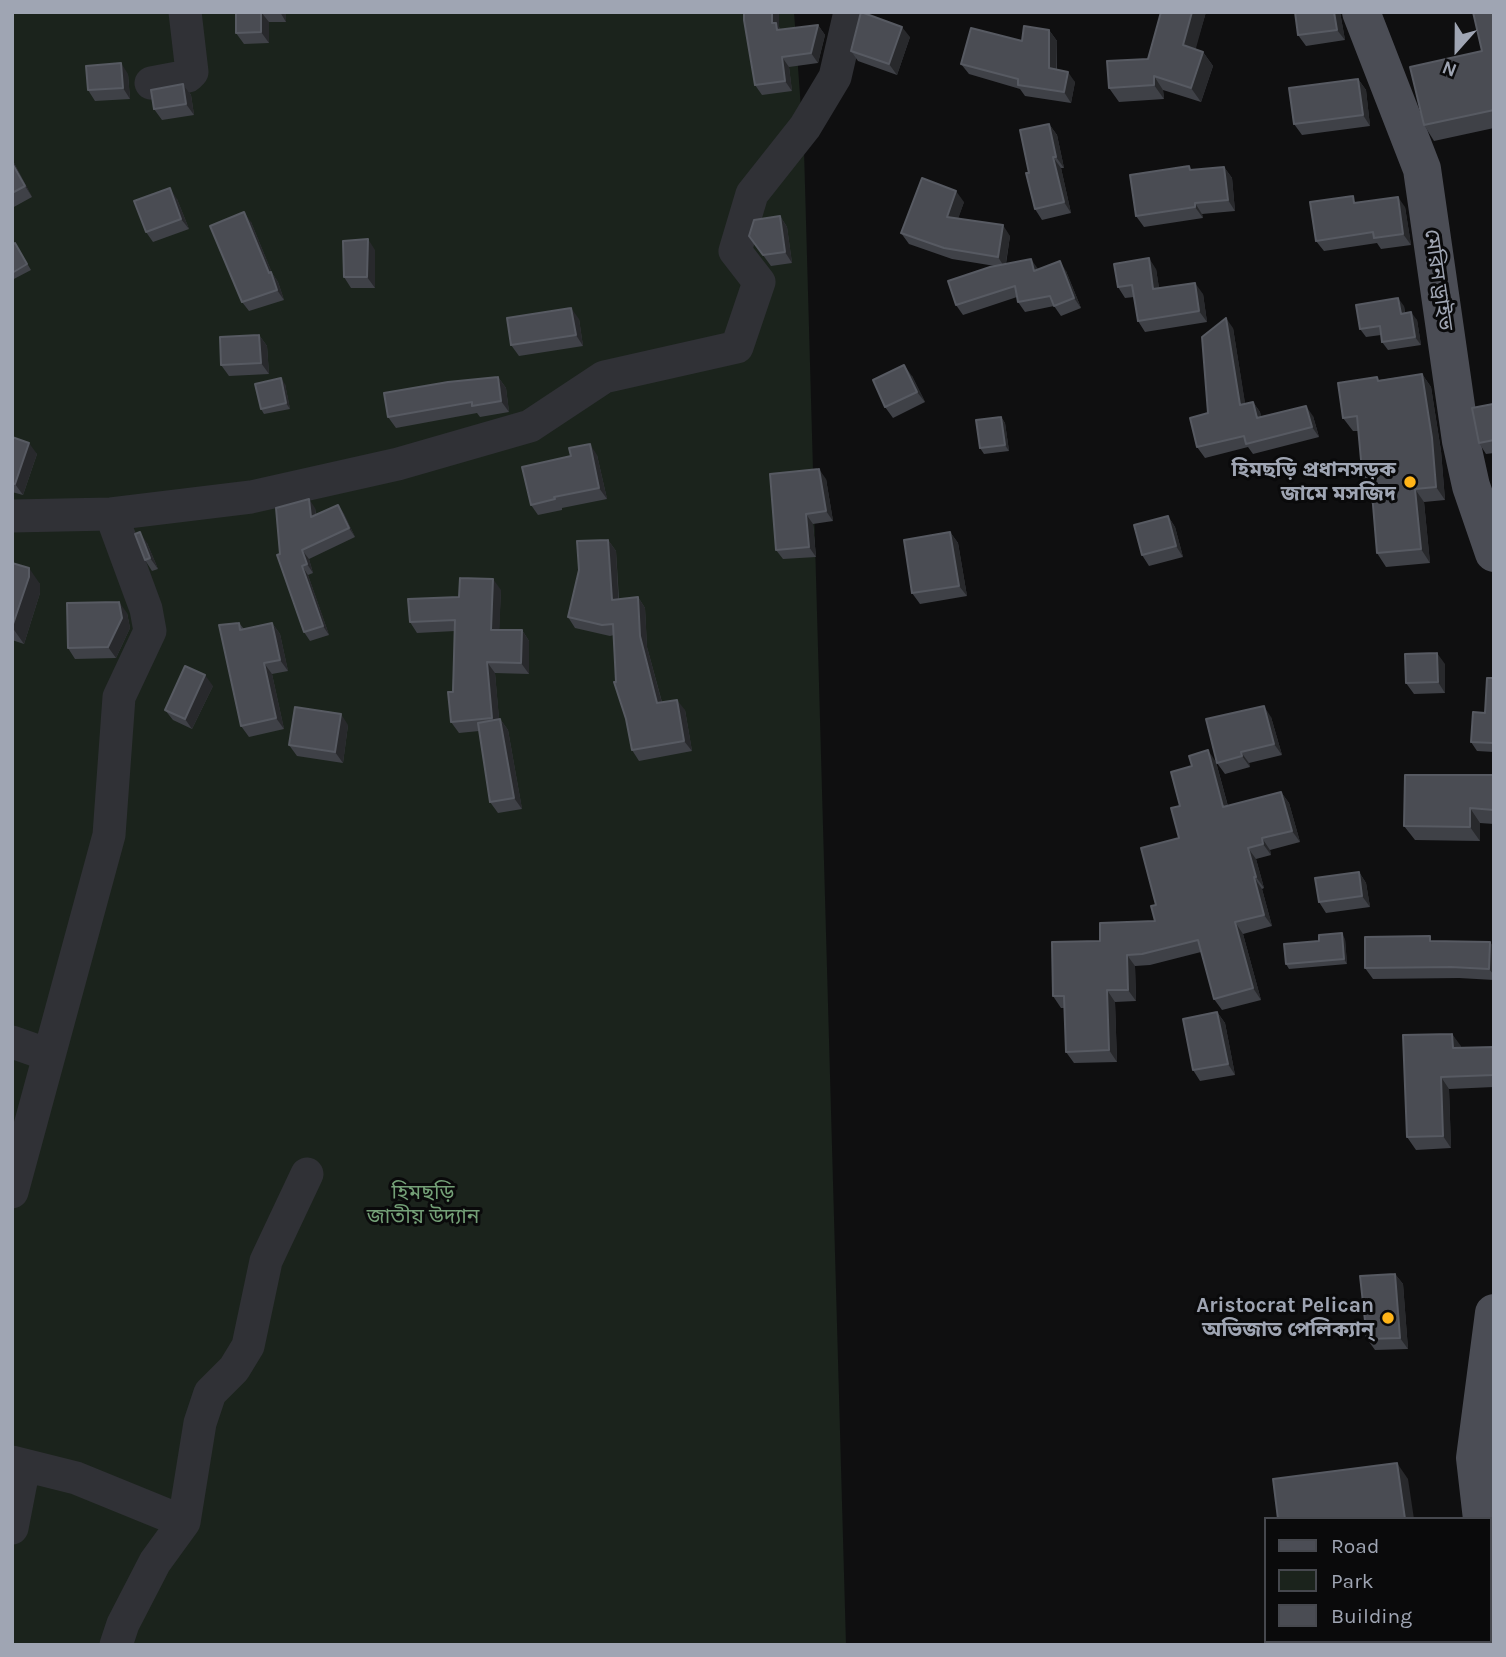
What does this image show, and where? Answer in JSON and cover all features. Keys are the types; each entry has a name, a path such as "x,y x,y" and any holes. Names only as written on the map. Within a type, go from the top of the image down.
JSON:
{"main road":[{"name":"মেরিন ড্রাইভ","path":"1361,12 1422,169 1461,441 1471,486 1494,553"},
{"path":"1482,1517 1475,1458 1494,1313"}],"street":[{"path":"151,83 188,76 192,72 185,12"},
{"path":"12,516 111,514 251,497 398,464 530,425 604,377 737,347 760,282 735,251 752,194 805,127 835,77 850,12"},
{"path":"12,1192 109,835 119,697 150,631 146,609 111,514"},
{"path":"12,1042 50,1055"},
{"path":"116,1645 123,1624 155,1562 184,1522 200,1423 210,1393 234,1369 248,1346 266,1261 307,1174"},
{"path":"12,1528 18,1464 76,1478 184,1522"}],"green space":[{"name":"হিমছড়ি জাতীয় উদ্যান","path":"12,12 794,12 804,150 846,1645 12,1645"}],"building":[{"path":"236,12 261,12 261,32 236,33"},
{"path":"744,12 772,12 772,23 776,23 777,30 818,25 811,53 782,57 785,81 755,85"},
{"path":"861,12 902,27 889,64 851,51"},
{"path":"1161,12 1192,12 1183,45 1203,52 1191,88 1154,76 1154,85 1109,88 1107,61 1148,59"},
{"path":"1295,12 1334,12 1337,30 1298,35"},
{"path":"1473,12 1494,12 1494,110 1424,125 1410,67 1482,51"},
{"path":"1024,26 1049,30 1049,68 1068,72 1064,92 1018,85 1018,79 961,64 971,28 1022,41"},
{"path":"121,63 123,88 88,90 86,66"},
{"path":"1358,79 1363,115 1294,124 1289,88"},
{"path":"183,84 186,104 154,109 151,90"},
{"path":"1049,124 1056,157 1053,157 1064,202 1035,209 1026,173 1029,173 1020,130"},
{"path":"12,163 25,186 12,193"},
{"path":"1189,166 1190,170 1224,167 1228,200 1195,203 1195,207 1136,216 1130,175"},
{"path":"922,178 956,191 947,217 1003,225 998,257 944,248 901,233"},
{"path":"170,188 181,219 146,232 134,201"},
{"path":"1353,196 1354,203 1398,197 1403,234 1374,238 1373,232 1316,241 1310,202"},
{"path":"244,212 277,290 242,302 210,226"},
{"path":"780,216 785,252 763,255 749,236 754,220"},
{"path":"368,239 367,277 344,277 343,241"},
{"path":"15,243 27,264 12,273 12,245"},
{"path":"1149,258 1153,289 1195,283 1199,311 1138,321 1132,285 1118,287 1114,264"},
{"path":"1031,259 1034,271 1060,261 1074,298 1054,306 1050,296 1018,302 1015,286 956,305 948,281 990,267"},
{"path":"1398,298 1401,314 1411,312 1415,337 1382,342 1380,326 1360,329 1356,305"},
{"path":"571,308 576,335 511,345 507,318"},
{"path":"1226,318 1240,405 1253,402 1257,418 1306,406 1312,427 1246,444 1244,436 1197,447 1190,418 1208,413 1202,337"},
{"path":"259,335 261,363 221,365 220,337"},
{"path":"904,365 917,392 885,407 873,380"},
{"path":"1422,374 1436,487 1415,489 1421,549 1377,553 1372,493 1364,493 1357,416 1343,418 1338,383 1377,377 1378,381"},
{"path":"498,377 501,401 472,406 472,402 388,417 384,393"},
{"path":"281,378 286,403 261,409 255,384"},
{"path":"1493,404 1494,440 1479,443 1472,408"},
{"path":"1001,417 1005,445 980,448 976,420"},
{"path":"12,437 29,443 15,484 12,484"},
{"path":"590,444 599,488 554,497 555,499 531,505 522,467 571,456 569,448"},
{"path":"819,469 826,511 806,514 809,547 776,550 770,474"},
{"path":"309,499 311,517 338,505 349,528 302,550 307,564 302,566 323,626 304,632 277,555 280,554 276,508"},
{"path":"1168,516 1176,546 1142,555 1134,525"},
{"path":"140,532 150,558 145,560 135,534"},
{"path":"950,532 959,586 912,593 904,540"},
{"path":"608,540 612,600 638,597 640,636 657,703 677,700 684,741 632,750 626,719 614,682 613,624 602,625 568,617 579,570 577,541"},
{"path":"12,563 29,568 29,577 12,627"},
{"path":"460,578 493,579 491,630 522,630 521,663 487,662 492,718 451,722 448,692 453,692 455,620 410,622 408,599 459,597"},
{"path":"119,602 122,618 108,647 68,648 67,603"},
{"path":"239,623 240,630 272,623 280,660 264,663 276,718 241,726 219,625"},
{"path":"1437,653 1438,682 1406,683 1405,654"},
{"path":"185,666 205,675 185,719 165,710"},
{"path":"1487,678 1494,678 1494,743 1471,742 1473,712 1485,713"},
{"path":"1264,706 1274,744 1241,752 1242,756 1217,763 1206,719"},
{"path":"295,707 341,714 335,752 289,745"},
{"path":"500,719 514,798 490,802 478,723"},
{"path":"1208,750 1223,807 1281,792 1292,831 1262,838 1263,844 1248,848 1264,915 1235,922 1253,988 1214,999 1198,940 1142,954 1127,955 1128,990 1107,990 1109,1050 1066,1052 1064,996 1053,996 1052,942 1100,941 1100,923 1155,921 1151,906 1156,905 1141,848 1179,838 1171,808 1180,806 1171,772 1192,766 1189,756"},
{"path":"1494,772 1494,810 1470,808 1470,827 1404,826 1405,775 1493,775"},
{"path":"1359,872 1362,896 1319,902 1315,878"},
{"path":"1342,933 1344,959 1286,964 1284,944 1319,941 1319,935"},
{"path":"1430,936 1430,941 1490,942 1489,969 1365,968 1365,937"},
{"path":"1217,1012 1228,1064 1193,1070 1183,1019"},
{"path":"1452,1034 1453,1048 1494,1047 1494,1075 1441,1077 1443,1136 1407,1137 1403,1035"},
{"name":"Aristocrat Pelican অভিজাত পেলিক্যান্","path":"1395,1274 1400,1338 1367,1339 1360,1276"},
{"path":"1397,1463 1405,1517 1278,1517 1273,1479"}],"place":[{"name":"হিমছড়ি প্রধানসড়ক জামে মসজিদ","path":"1410,482"},
{"name":"Aristocrat Pelican অভিজাত পেলিক্যান্","path":"1388,1318"}]}
